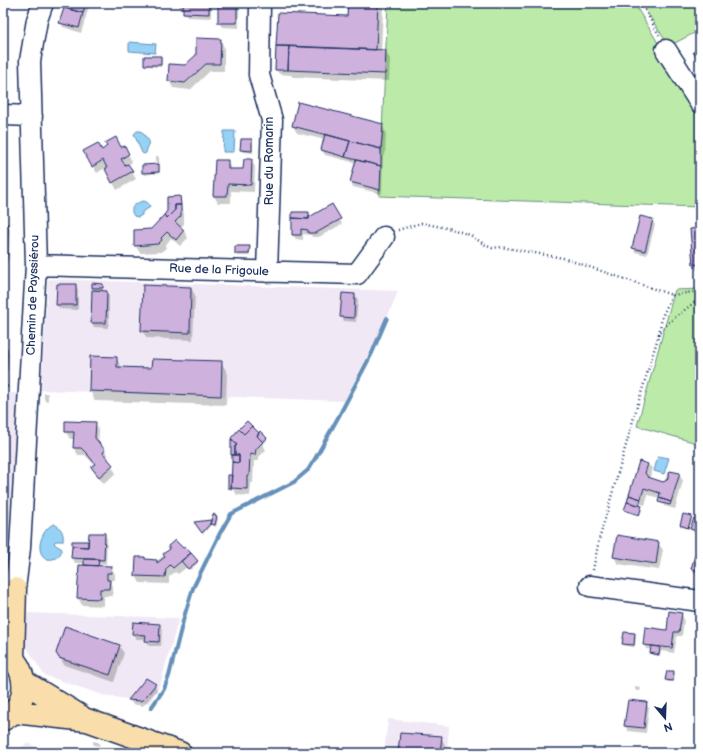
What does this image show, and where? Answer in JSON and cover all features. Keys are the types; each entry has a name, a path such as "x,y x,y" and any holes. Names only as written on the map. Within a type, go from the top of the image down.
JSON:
{"main road":[{"name":"Chemin de Payssiérou","path":"3,612 15,589"},
{"name":"Chemin de Payssiérou","path":"8,655 15,589"},
{"path":"8,655 20,669 24,682 20,703 9,716"},
{"path":"24,682 86,720 180,753"},
{"path":"9,716 86,720"}],"street":[{"name":"Chemin de Payssiérou","path":"15,589 20,548 36,265 30,61 37,20 43,3"},
{"name":"Rue du Romarin","path":"260,3 260,75 272,120 267,272"},
{"path":"666,50 700,103"},
{"path":"3,115 32,116"},
{"name":"Rue de la Frigoule","path":"36,265 357,274 384,237"},
{"path":"590,586 700,601"}],"path":[{"path":"641,3 666,50"},
{"path":"384,237 400,228 421,223 452,229 470,235 492,248 501,247 563,258 672,294 700,291"},
{"path":"590,586 599,540 659,334 662,317 672,294"},
{"path":"659,334 668,323 700,298"}],"shaded area":[{"path":"48,279 398,291 388,316 344,401 41,390"},
{"path":"3,393 18,393 12,545 3,562"},
{"path":"27,613 179,618 162,678 158,689 149,703 102,695 44,675 26,646"},
{"path":"388,719 449,726 447,753 384,753"},
{"path":"28,743 49,753 13,753"}],"green space":[{"path":"388,3 634,3 700,113 700,207 379,196"},
{"path":"641,3 700,3 700,30 669,46"},
{"path":"700,289 700,444 637,426 675,290"}],"water":[{"path":"129,42 156,44 155,53 129,51"},
{"path":"137,131 141,131 149,141 146,153 144,154 142,153 134,134"},
{"path":"224,131 235,131 234,152 223,152"},
{"path":"143,201 149,204 149,208 142,212 142,215 138,217 134,216 132,213 133,206"},
{"path":"658,456 669,458 664,474 654,471"},
{"path":"54,524 61,529 63,534 63,541 56,541 54,543 62,550 61,553 54,559 48,559 43,556 41,552 40,543 44,533"}],"building":[{"path":"68,3 86,3 83,13 67,8"},
{"path":"183,3 209,3 209,14 183,13"},
{"path":"218,3 237,3 237,23 218,23"},
{"path":"348,3 378,3 376,50 276,46 278,13 347,16"},
{"path":"64,8 83,13 79,28 59,23"},
{"path":"196,38 221,39 220,64 206,64 185,83 168,81 169,64 185,65 196,55"},
{"path":"276,46 289,46 288,70 275,70"},
{"path":"289,46 386,50 385,74 288,70"},
{"path":"700,48 700,63 693,52"},
{"path":"144,56 161,56 161,65 144,65"},
{"path":"298,102 383,124 381,149 292,126"},
{"path":"325,134 350,141 345,157 321,150"},
{"path":"116,137 121,147 125,146 129,154 121,159 125,165 128,164 133,171 112,183 105,169 107,168 103,160 92,167 83,151 98,143 102,150 107,146 105,143"},
{"path":"241,139 252,139 252,151 240,150"},
{"path":"350,141 381,149 381,166 345,157"},
{"path":"244,159 252,159 251,185 228,184 227,196 213,196 215,160 228,160 228,169 243,169"},
{"path":"356,160 381,166 380,190 350,182"},
{"path":"159,164 159,172 142,173 142,165"},
{"path":"180,196 181,205 175,205 175,210 167,218 164,215 167,211 167,197"},
{"path":"332,204 341,219 316,233 308,233 308,230 301,229 301,235 292,235 292,218 309,219 309,216"},
{"path":"175,205 181,205 181,216 175,222 184,230 176,240 167,232 158,244 134,246 134,230 151,229 164,215 167,218 175,210"},
{"path":"292,212 309,212 309,219 292,218"},
{"path":"640,216 653,219 645,251 632,248"},
{"path":"3,224 8,224 7,255 5,255 5,260 3,260"},
{"path":"700,228 700,264 693,265 690,229"},
{"path":"235,246 250,246 249,254 235,254"},
{"path":"92,283 103,284 103,288 92,288"},
{"path":"57,284 76,284 76,305 56,305"},
{"path":"143,285 191,287 190,333 141,331"},
{"path":"92,290 107,291 106,323 91,323"},
{"path":"342,293 355,294 354,318 340,317"},
{"path":"3,348 7,348 6,367 3,367"},
{"path":"90,356 117,357 117,367 151,368 152,359 222,361 221,396 89,391"},
{"path":"65,421 96,422 95,438 105,450 103,453 113,465 99,477 91,467 95,464 88,455 81,448 73,448 74,432 65,432"},
{"path":"247,421 252,426 244,434 239,429"},
{"path":"252,426 259,433 257,436 263,442 256,449 255,455 250,454 247,489 231,488 232,462 239,463 239,455 235,455 235,446 237,445 231,438 239,429 244,434"},
{"path":"260,431 267,438 263,442 257,436"},
{"path":"231,439 237,445 235,446 235,455 231,455"},
{"path":"232,455 239,455 239,463 232,462"},
{"path":"639,461 648,464 645,473 648,477 663,482 667,480 670,471 680,473 671,502 659,498 660,493 644,488 641,499 629,495"},
{"path":"228,475 232,475 231,488 228,488"},
{"path":"629,495 641,499 639,505 627,502"},
{"path":"659,498 671,502 670,505 658,502"},
{"path":"627,502 642,506 639,515 624,510"},
{"path":"213,514 217,516 215,525 210,524"},
{"path":"683,514 692,516 688,528 680,525"},
{"path":"694,518 700,520 700,532 690,529"},
{"path":"211,520 210,524 202,533 194,522"},
{"path":"89,533 105,533 104,560 71,558 72,546 88,547"},
{"path":"617,535 659,542 656,564 613,557"},
{"path":"700,537 700,572 691,569"},
{"path":"175,540 191,553 173,568 170,565 166,569 165,577 135,576 136,557 145,557 145,559 157,560 157,563 165,557 163,554 170,549 168,546"},
{"path":"72,541 88,541 88,547 72,546"},
{"path":"191,553 198,561 188,569 181,561"},
{"path":"84,559 99,559 98,566 84,565"},
{"path":"79,565 112,566 111,573 107,573 107,580 110,580 109,589 100,589 100,599 77,598"},
{"path":"669,611 682,613 679,632 674,632 672,648 643,645 645,627 667,630"},
{"path":"133,622 160,624 159,642 145,641 146,635 132,634"},
{"path":"65,626 120,645 110,675 59,658 56,653"},
{"path":"624,632 635,633 634,645 622,644"},
{"path":"651,646 660,647 659,655 650,653"},
{"path":"700,654 700,670 695,655"},
{"path":"667,671 674,671 673,681 665,680"},
{"path":"146,678 156,684 141,701 128,700"},
{"path":"628,700 647,702 644,728 624,726"},
{"path":"400,733 442,736 440,753 398,753"}],"waterway":[{"path":"151,708 164,689 169,676 193,588 231,514 294,482 308,470 372,353 387,318"}]}
